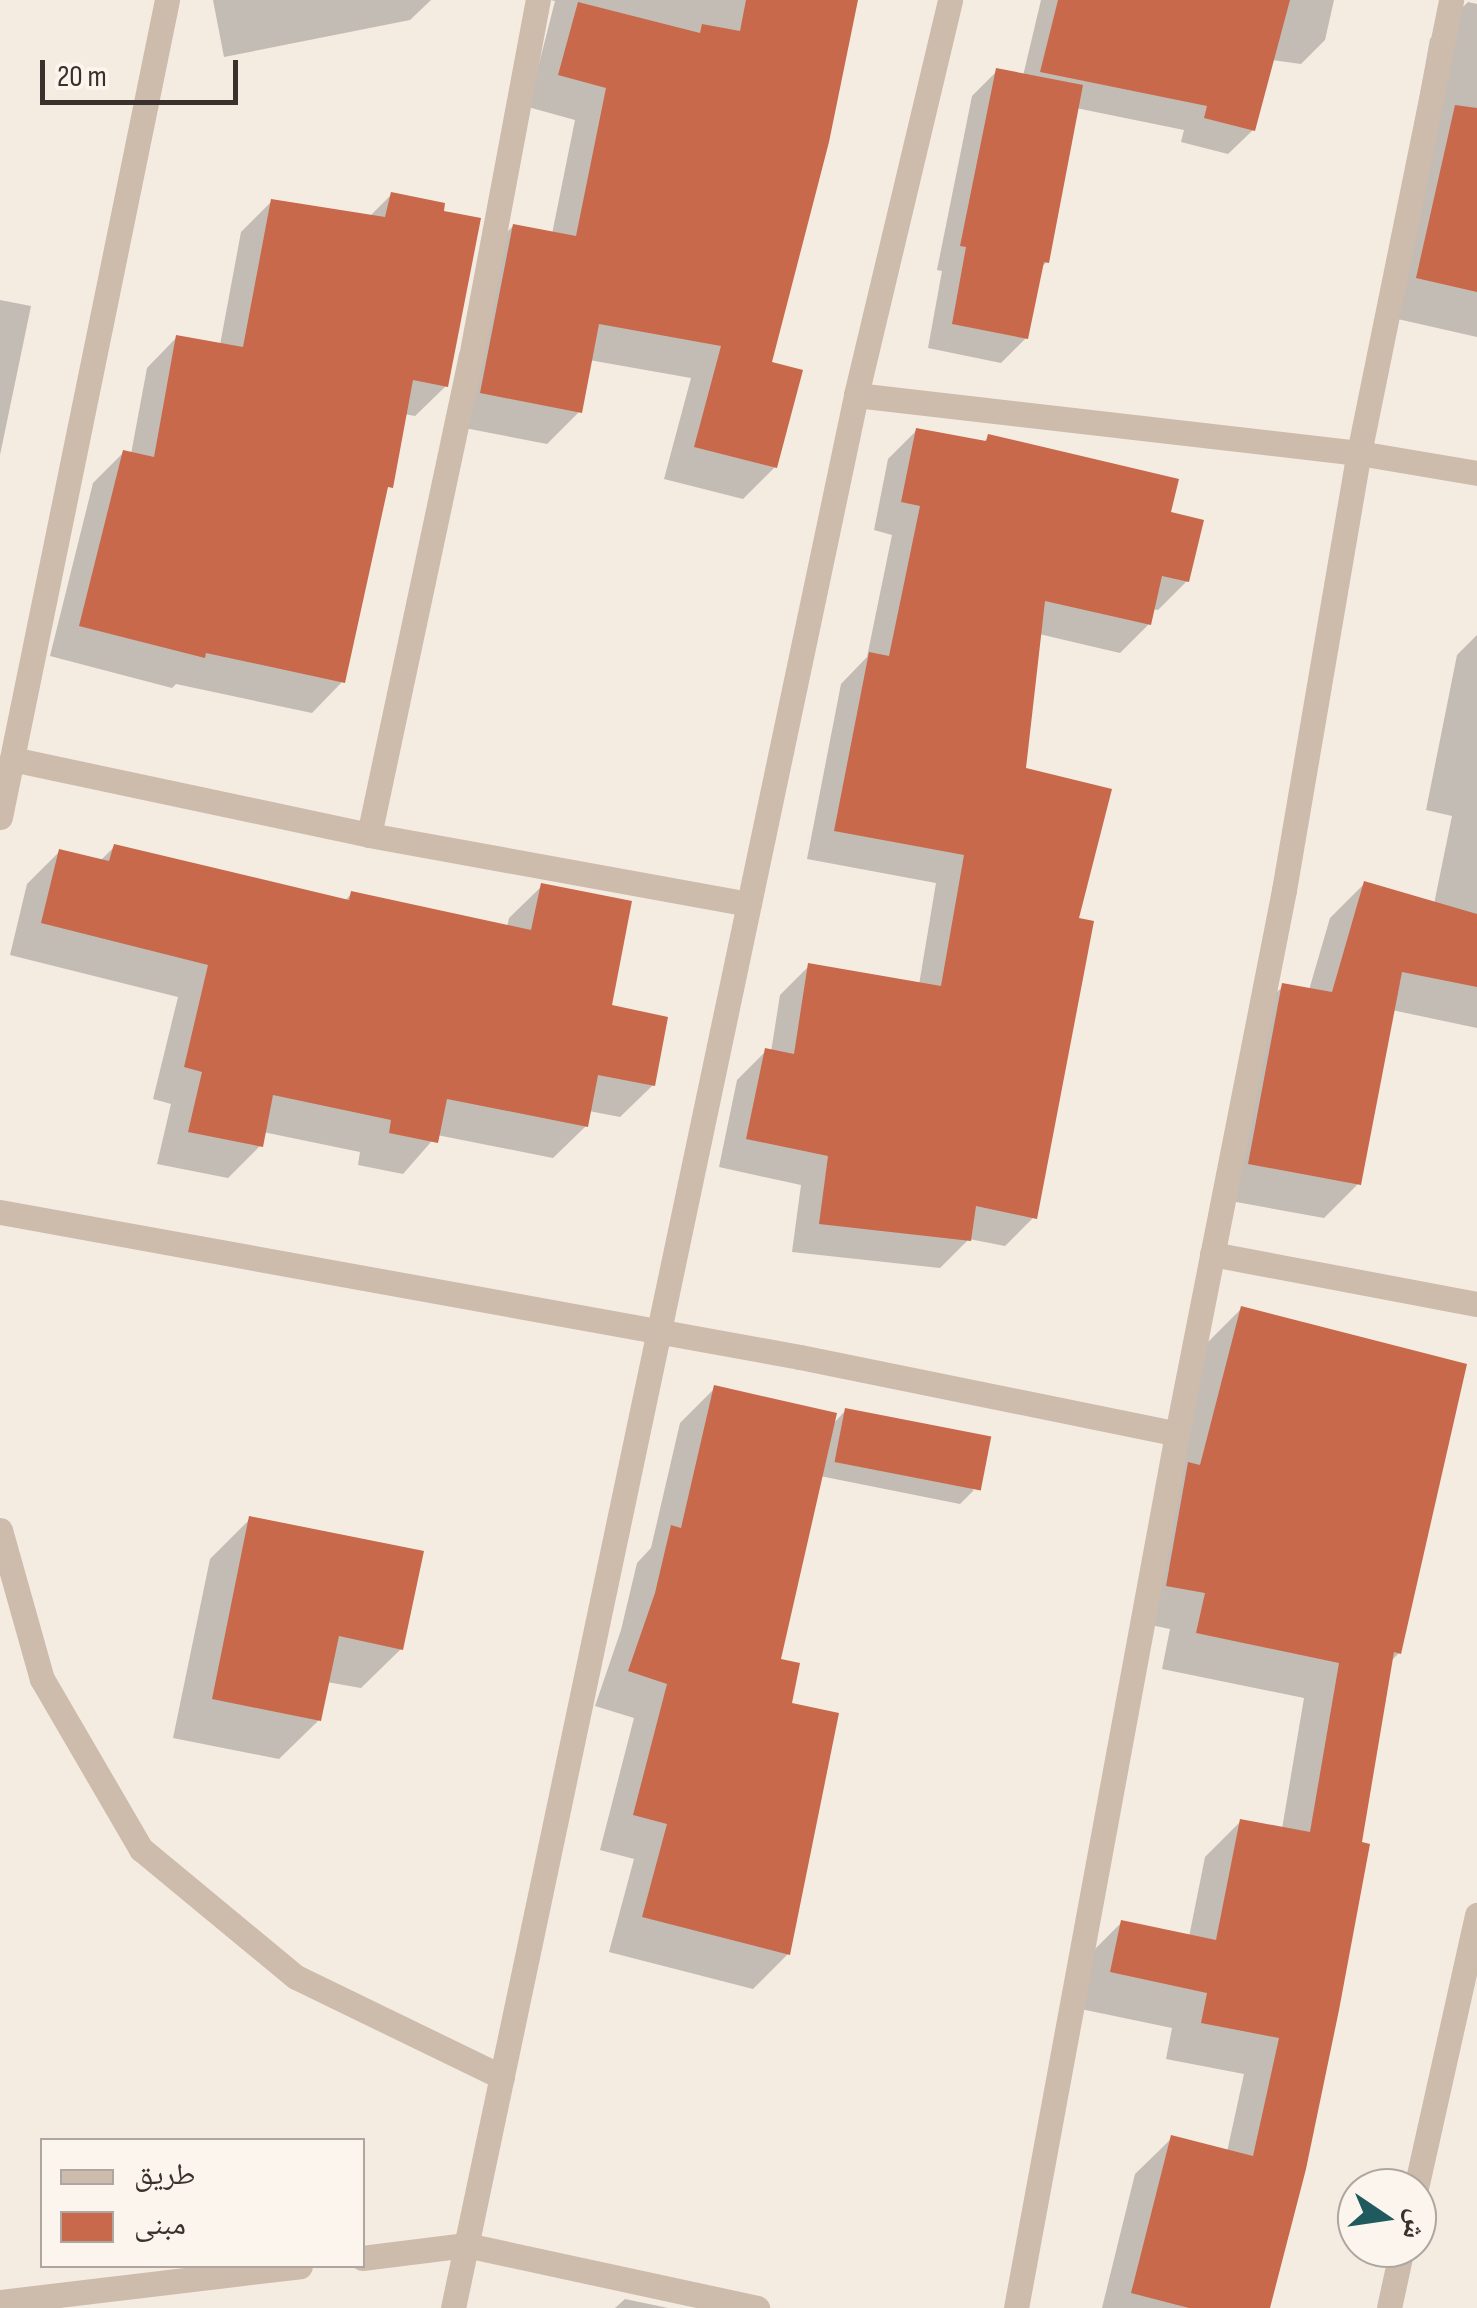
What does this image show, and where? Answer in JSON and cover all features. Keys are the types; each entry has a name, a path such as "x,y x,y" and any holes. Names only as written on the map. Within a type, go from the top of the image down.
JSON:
{"street":[{"path":"0,817 167,0"},
{"path":"370,835 471,357 538,0"},
{"path":"453,2308 856,396 950,0"},
{"path":"1016,2308 1177,1434 1284,890 1359,453 1451,0"},
{"path":"856,396 1359,453 1477,473"},
{"path":"12,759 370,835 749,904"},
{"path":"0,1212 659,1332 1177,1434"},
{"path":"1212,1254 1477,1304"},
{"path":"0,1530 42,1679 141,1849 296,1977 502,2076"},
{"path":"1420,2168 1477,1915"},
{"path":"365,2258 466,2246 758,2308"},
{"path":"0,2302 283,2268"},
{"path":"1389,2308 1398,2268"}],"building":[{"path":"746,0 858,0 829,142 772,362 803,370 777,468 694,447 721,346 599,324 582,413 480,393 513,224 576,236 606,88 558,75 578,2 700,33 702,24 740,31"},
{"path":"1058,0 1290,0 1255,131 1204,118 1207,106 1040,72"},
{"path":"996,68 1083,85 1049,263 1044,262 1028,339 952,324 966,247 960,246"},
{"path":"1455,105 1477,108 1477,292 1416,278"},
{"path":"391,192 445,203 444,211 481,218 448,387 413,380 393,488 388,487 345,683 206,653 205,658 79,626 123,450 154,457 176,335 243,347 271,199 385,217"},
{"path":"916,428 986,441 988,434 1179,479 1171,512 1204,520 1189,582 1162,576 1151,625 1045,601 1026,768 1112,789 1079,918 1094,921 1037,1219 976,1206 971,1241 819,1224 828,1156 746,1139 765,1048 794,1054 808,963 941,986 964,855 834,831 869,652 889,656 920,506 901,502"},
{"path":"114,844 349,900 351,891 531,930 541,883 632,901 612,1005 668,1017 655,1086 598,1075 588,1127 447,1099 438,1143 389,1133 391,1120 273,1095 263,1147 188,1132 202,1072 184,1067 208,965 41,923 59,849 109,861"},
{"path":"1364,881 1477,914 1477,987 1402,972 1361,1185 1248,1164 1282,983 1332,992"},
{"path":"1241,1306 1467,1364 1401,1654 1394,1652 1362,1842 1370,1844 1339,2010 1306,2169 1270,2308 1189,2308 1131,2293 1171,2135 1253,2156 1279,2038 1201,2023 1207,1993 1110,1972 1121,1920 1216,1940 1240,1819 1310,1832 1339,1663 1196,1633 1205,1593 1166,1586 1188,1462 1200,1465"},
{"path":"714,1385 837,1413 781,1659 800,1663 792,1703 839,1713 790,1955 642,1917 667,1824 633,1815 667,1684 628,1671 655,1593 671,1525 681,1528"},
{"path":"845,1408 991,1436 981,1490 835,1462"},
{"path":"249,1516 424,1551 403,1650 339,1636 321,1721 212,1699"}]}
